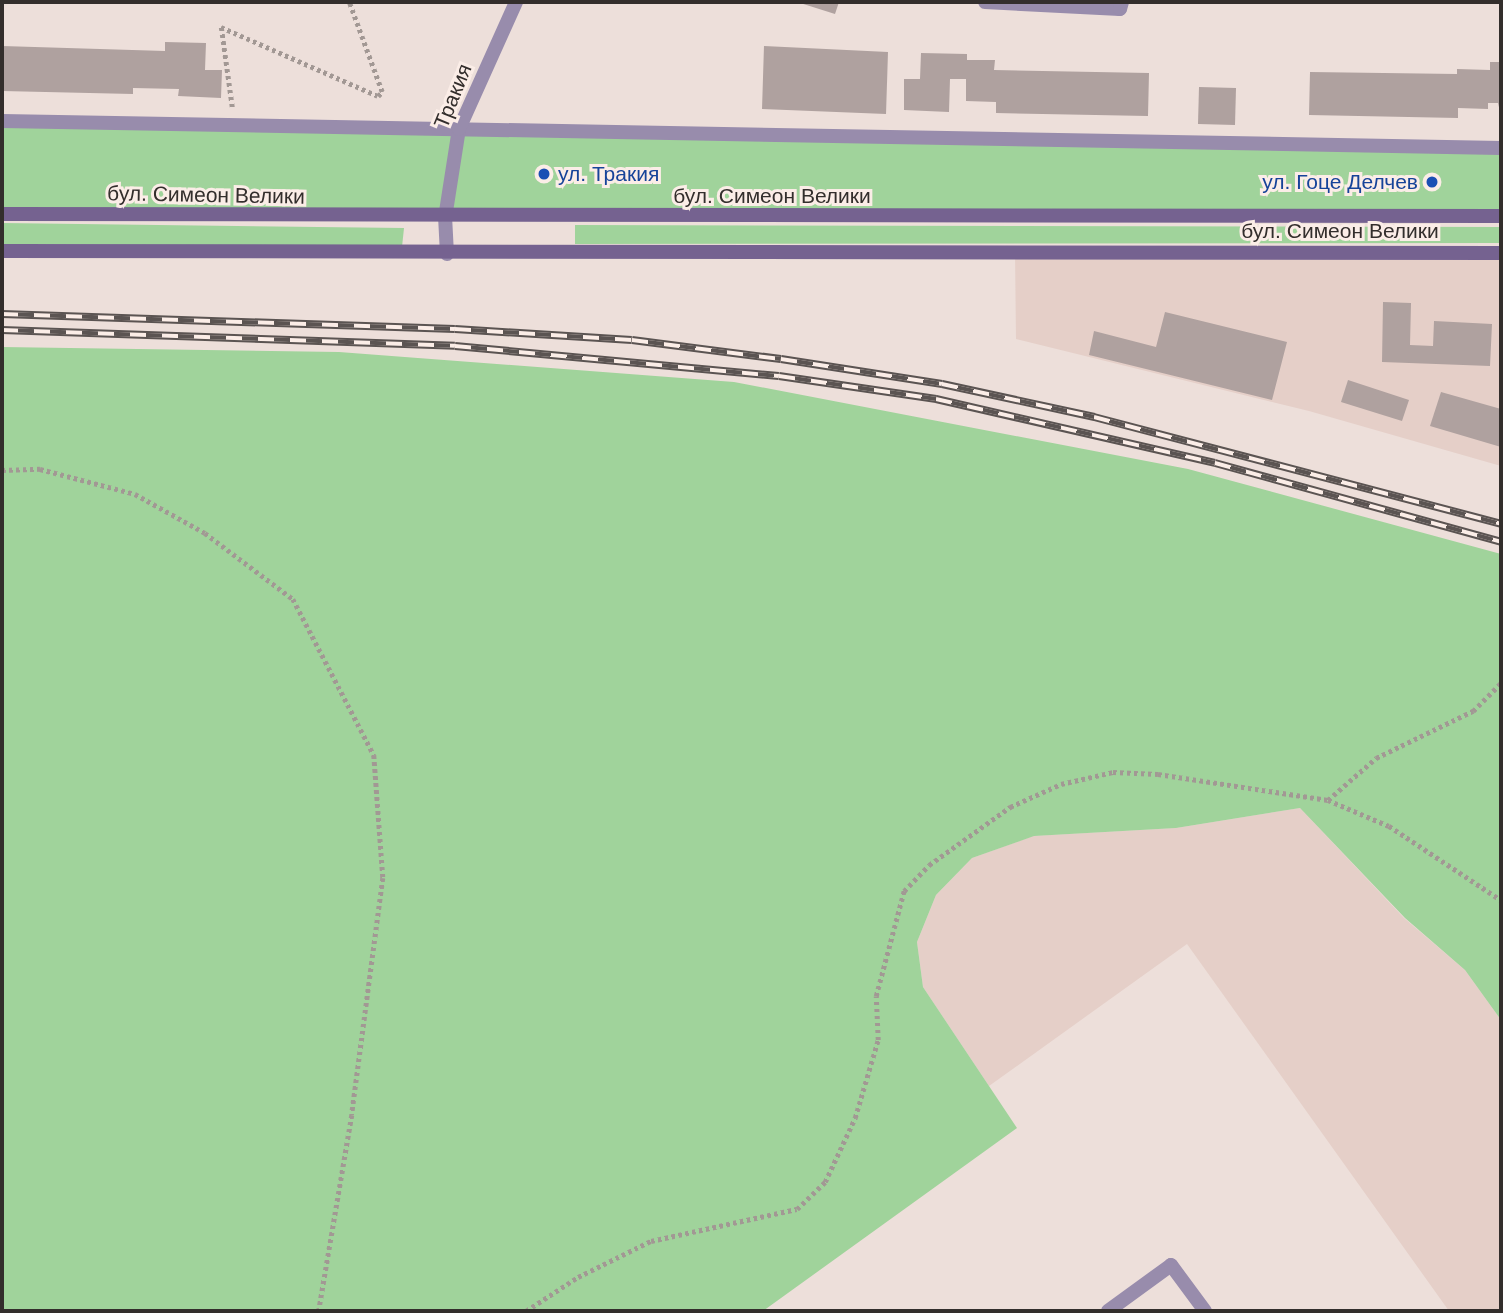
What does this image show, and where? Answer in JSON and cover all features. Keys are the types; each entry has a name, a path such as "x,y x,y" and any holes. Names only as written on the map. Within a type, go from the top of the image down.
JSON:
{"main road":[{"name":"бул. Симеон Велики","path":"2,214 445,218 1501,216"},
{"name":"бул. Симеон Велики","path":"2,251 447,254 1501,253"}],"street":[{"name":"Тракия","path":"447,254 445,218 459,129 516,2"},
{"path":"985,2 1120,9 1122,2"},
{"path":"2,121 1501,148"},
{"path":"1108,1311 1171,1265 1205,1311"}],"path":[{"path":"234,125 220,27 378,96 382,92 349,2"},
{"path":"2,470 40,470 135,494 205,533 293,599 374,755 383,878 352,1115 319,1311"},
{"path":"1328,800 1376,758 1473,711 1501,683"},
{"path":"526,1311 578,1277 651,1241 797,1209 825,1182 855,1118 878,1040 876,996 904,891 929,865 1010,807 1061,784 1113,772 1328,800 1389,826 1501,900"}],"shaded area":[{"path":"1015,252 1501,253 1501,466 1309,411 1016,339"},
{"path":"1300,808 1404,918 1465,970 1501,1020 1501,1311 1449,1311 1187,944 989,1086 923,987 917,942 936,895 972,858 1033,836 1176,828"}],"green space":[{"path":"2,121 1501,148 1501,216 2,214"},
{"path":"2,223 404,228 402,247 2,244"},
{"path":"575,225 1501,227 1501,243 575,244"},
{"path":"2,347 339,352 734,382 1188,469 1501,554 1501,1020 1465,970 1405,918 1300,808 1176,828 1034,836 972,858 936,895 917,942 923,987 1017,1128 763,1311 2,1311"}],"building":[{"path":"797,2 839,2 835,14"},
{"path":"165,42 206,43 205,70 222,70 221,98 178,96 179,89 133,88 133,94 2,91 2,46 165,51"},
{"path":"764,46 888,52 886,114 762,109"},
{"path":"921,53 967,54 967,60 995,60 994,70 1149,73 1148,116 996,113 996,102 966,101 966,79 950,79 949,112 904,110 904,79 920,79"},
{"path":"1490,62 1501,62 1501,116 1498,103 1488,103 1488,109 1458,108 1458,118 1309,115 1310,72 1457,74 1457,69 1490,70"},
{"path":"1199,87 1236,88 1235,125 1198,124"},
{"path":"1383,302 1411,303 1410,345 1433,346 1434,321 1492,324 1490,366 1382,362"},
{"path":"1165,312 1287,342 1272,400 1089,355 1094,331 1156,347"},
{"path":"1348,380 1409,400 1402,421 1341,402"},
{"path":"1441,392 1501,409 1501,447 1430,426"}],"railway":[{"path":"2,314 455,329 632,340 781,359 942,384 1094,417 1501,524"},
{"path":"2,330 455,346 779,376 936,399 1215,463 1501,542"}],"place":[{"name":"ул. Тракия","path":"544,174"},
{"name":"ул. Гоце Делчев","path":"1432,182"}]}
